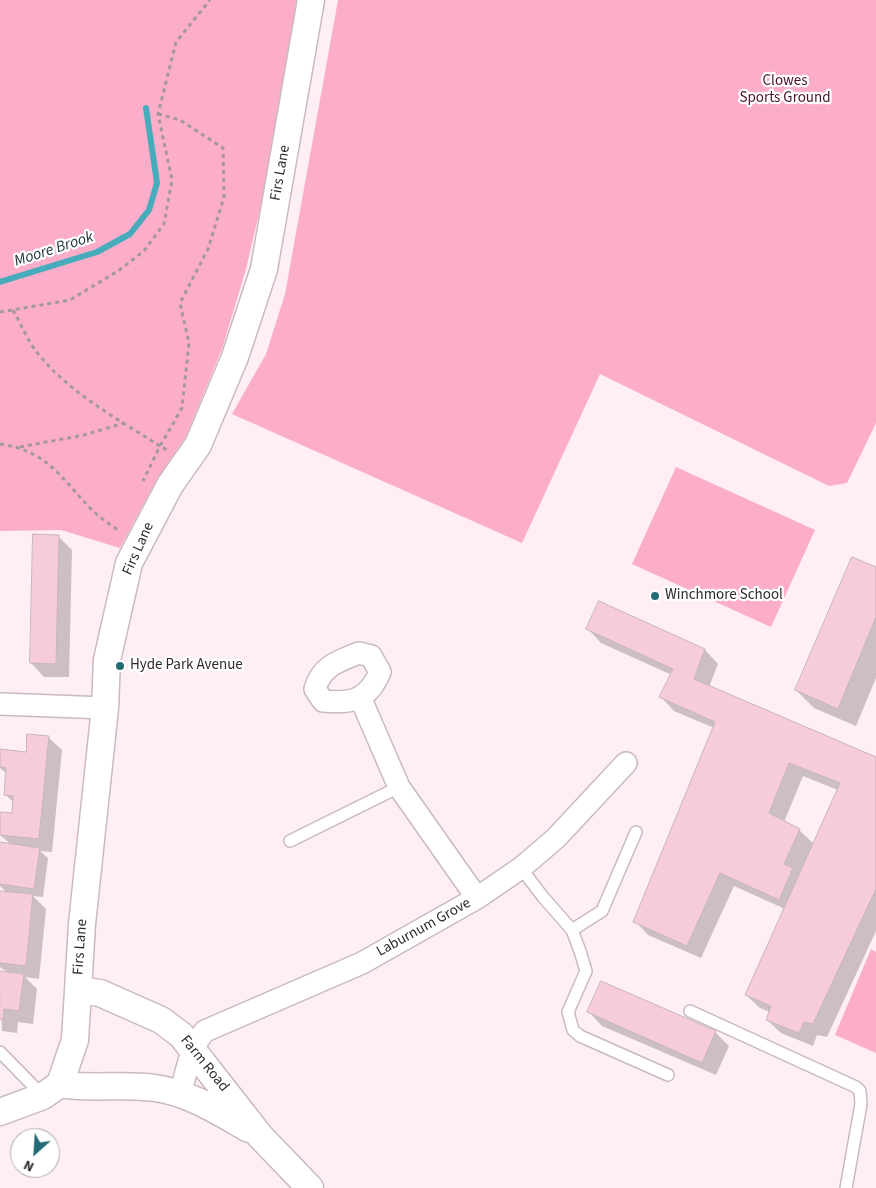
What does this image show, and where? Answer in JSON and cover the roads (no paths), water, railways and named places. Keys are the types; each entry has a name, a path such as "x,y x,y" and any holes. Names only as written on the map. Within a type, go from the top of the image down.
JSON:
{"street":[{"name":"Firs Lane","path":"51,1090 75,1040 82,924 105,708 107,660 129,563 129,539 198,446 235,357 264,269 311,0"},
{"path":"360,697 399,787 477,898"},
{"path":"0,704 105,708"},
{"name":"Laburnum Grove","path":"192,1047 205,1031 362,963 477,898 521,868 591,803 626,763"},
{"name":"Farm Road","path":"78,990 100,993 161,1020 181,1035 260,1136 310,1188"},
{"path":"180,1094 190,1064 192,1047"},
{"name":"Farm Road","path":"51,1090 123,1085 156,1088 202,1102 260,1136"},
{"path":"0,1112 51,1090"}],"lane":[{"path":"290,841 399,787"},
{"path":"572,930 602,911 636,832"},
{"path":"521,868 572,930 586,971 568,1012 573,1030 580,1036 668,1075"},
{"path":"690,1011 856,1086 860,1091 861,1104 846,1188"},
{"path":"0,1052 51,1090"}],"waterway":[{"name":"Moore Brook","path":"0,282 97,252 130,234 149,210 157,183 146,108"}],"place":[{"name":"Winchmore School","path":"655,596"},
{"name":"Hyde Park Avenue","path":"120,666"}],"park label":[{"name":"Clowes Sports Ground","path":"785,90"}]}
